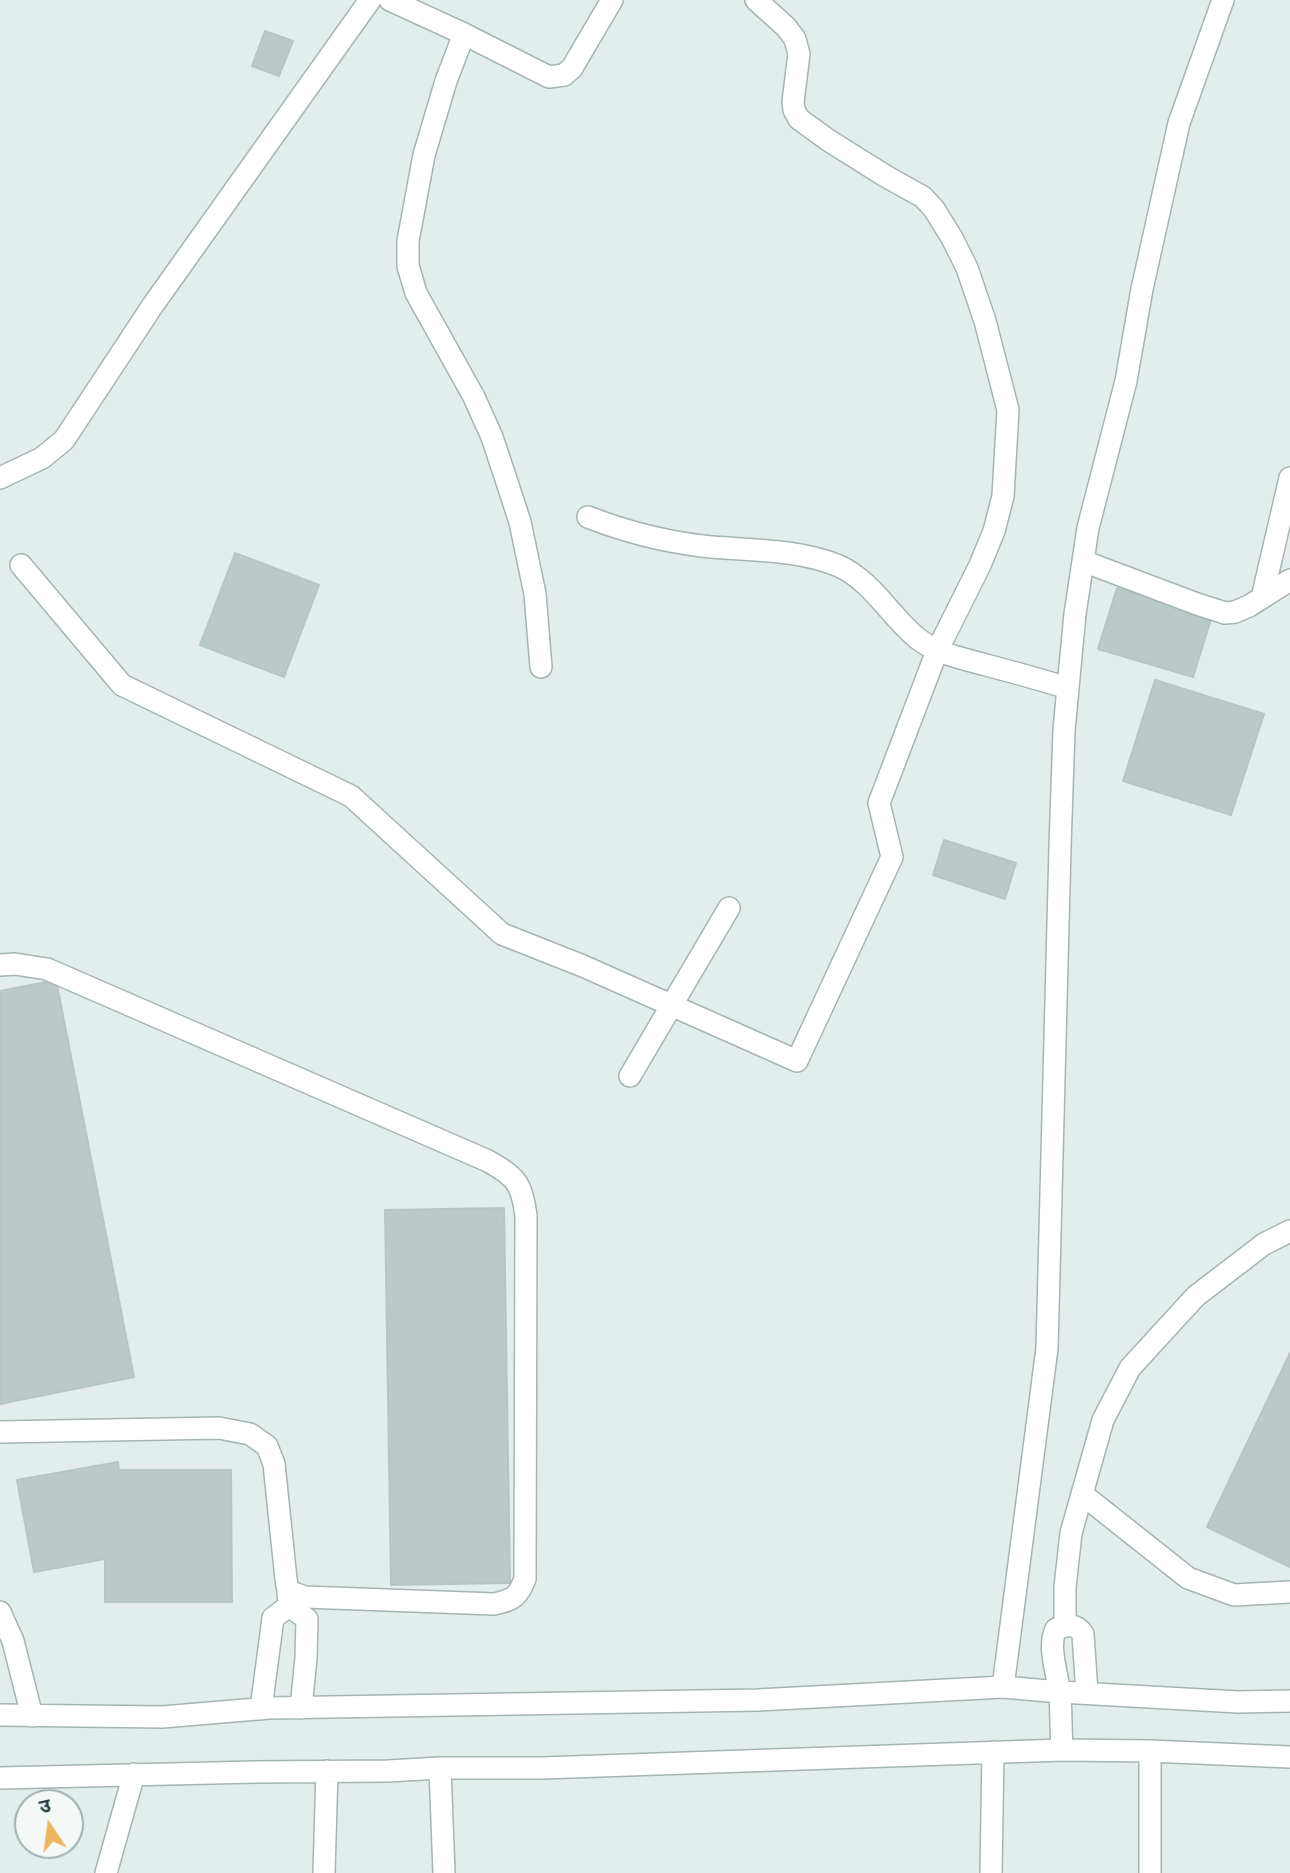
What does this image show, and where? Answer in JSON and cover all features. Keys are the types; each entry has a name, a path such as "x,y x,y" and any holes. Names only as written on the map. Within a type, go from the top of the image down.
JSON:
{"street":[{"path":"0,478 42,458 64,440 153,305 370,0"},
{"path":"390,0 550,77 564,75 572,68 612,0"},
{"path":"21,565 122,685 351,796 502,934 583,966 797,1061 891,857 879,803 937,651 994,531 1003,496 1008,410 985,321 967,268 934,209 923,197 828,140 799,118 793,102 799,54 795,39 786,27 756,0"},
{"path":"1003,1687 1047,1348 1064,730 1075,614 1088,528 1126,381 1142,289 1179,123 1223,0"},
{"path":"464,34 446,81 424,155 408,241 408,266 416,293 474,397 505,476 520,522 535,594 541,667"},
{"path":"1262,597 1290,478"},
{"path":"589,517 651,538 812,557 840,567 860,579 916,637 937,651 1068,688"},
{"path":"1083,561 1224,613 1249,606 1290,580"},
{"path":"630,1076 729,908"},
{"path":"0,965 15,964 47,969 488,1161 508,1172 517,1182 524,1197 525,1579 519,1594 506,1602 494,1604 289,1598 274,1618 261,1709"},
{"path":"1065,1626 1065,1587 1071,1533 1103,1420 1130,1368 1196,1296 1264,1244 1290,1231"},
{"path":"0,1432 219,1427 250,1434 268,1447 274,1464 289,1598 307,1619 301,1707"},
{"path":"1082,1494 1188,1578 1234,1595 1290,1592"},
{"path":"0,1612 13,1641 32,1716"},
{"path":"1062,1750 1060,1692 1053,1643 1056,1629 1072,1626 1079,1628 1083,1634 1087,1693"},
{"path":"0,1715 162,1717 301,1707 758,1700 1003,1687 1238,1702 1290,1701"},
{"path":"0,1778 542,1768 1062,1750 1290,1757"},
{"path":"1150,1751 1150,1873"},
{"path":"991,1873 993,1752"},
{"path":"439,1768 444,1873"},
{"path":"324,1873 327,1771"},
{"path":"106,1873 134,1774"}],"building":[{"path":"265,31 293,41 279,76 252,66"},
{"path":"235,553 319,585 284,677 200,645"},
{"path":"1117,588 1212,616 1193,677 1098,649"},
{"path":"1155,680 1264,714 1231,815 1123,781"},
{"path":"944,840 1016,863 1005,899 933,875"},
{"path":"56,980 134,1377 0,1404 0,991"},
{"path":"504,1208 510,1583 391,1585 385,1210"},
{"path":"1290,1353 1290,1567 1207,1527"},
{"path":"118,1462 119,1470 231,1470 232,1602 105,1602 105,1559 34,1572 17,1480"}]}
